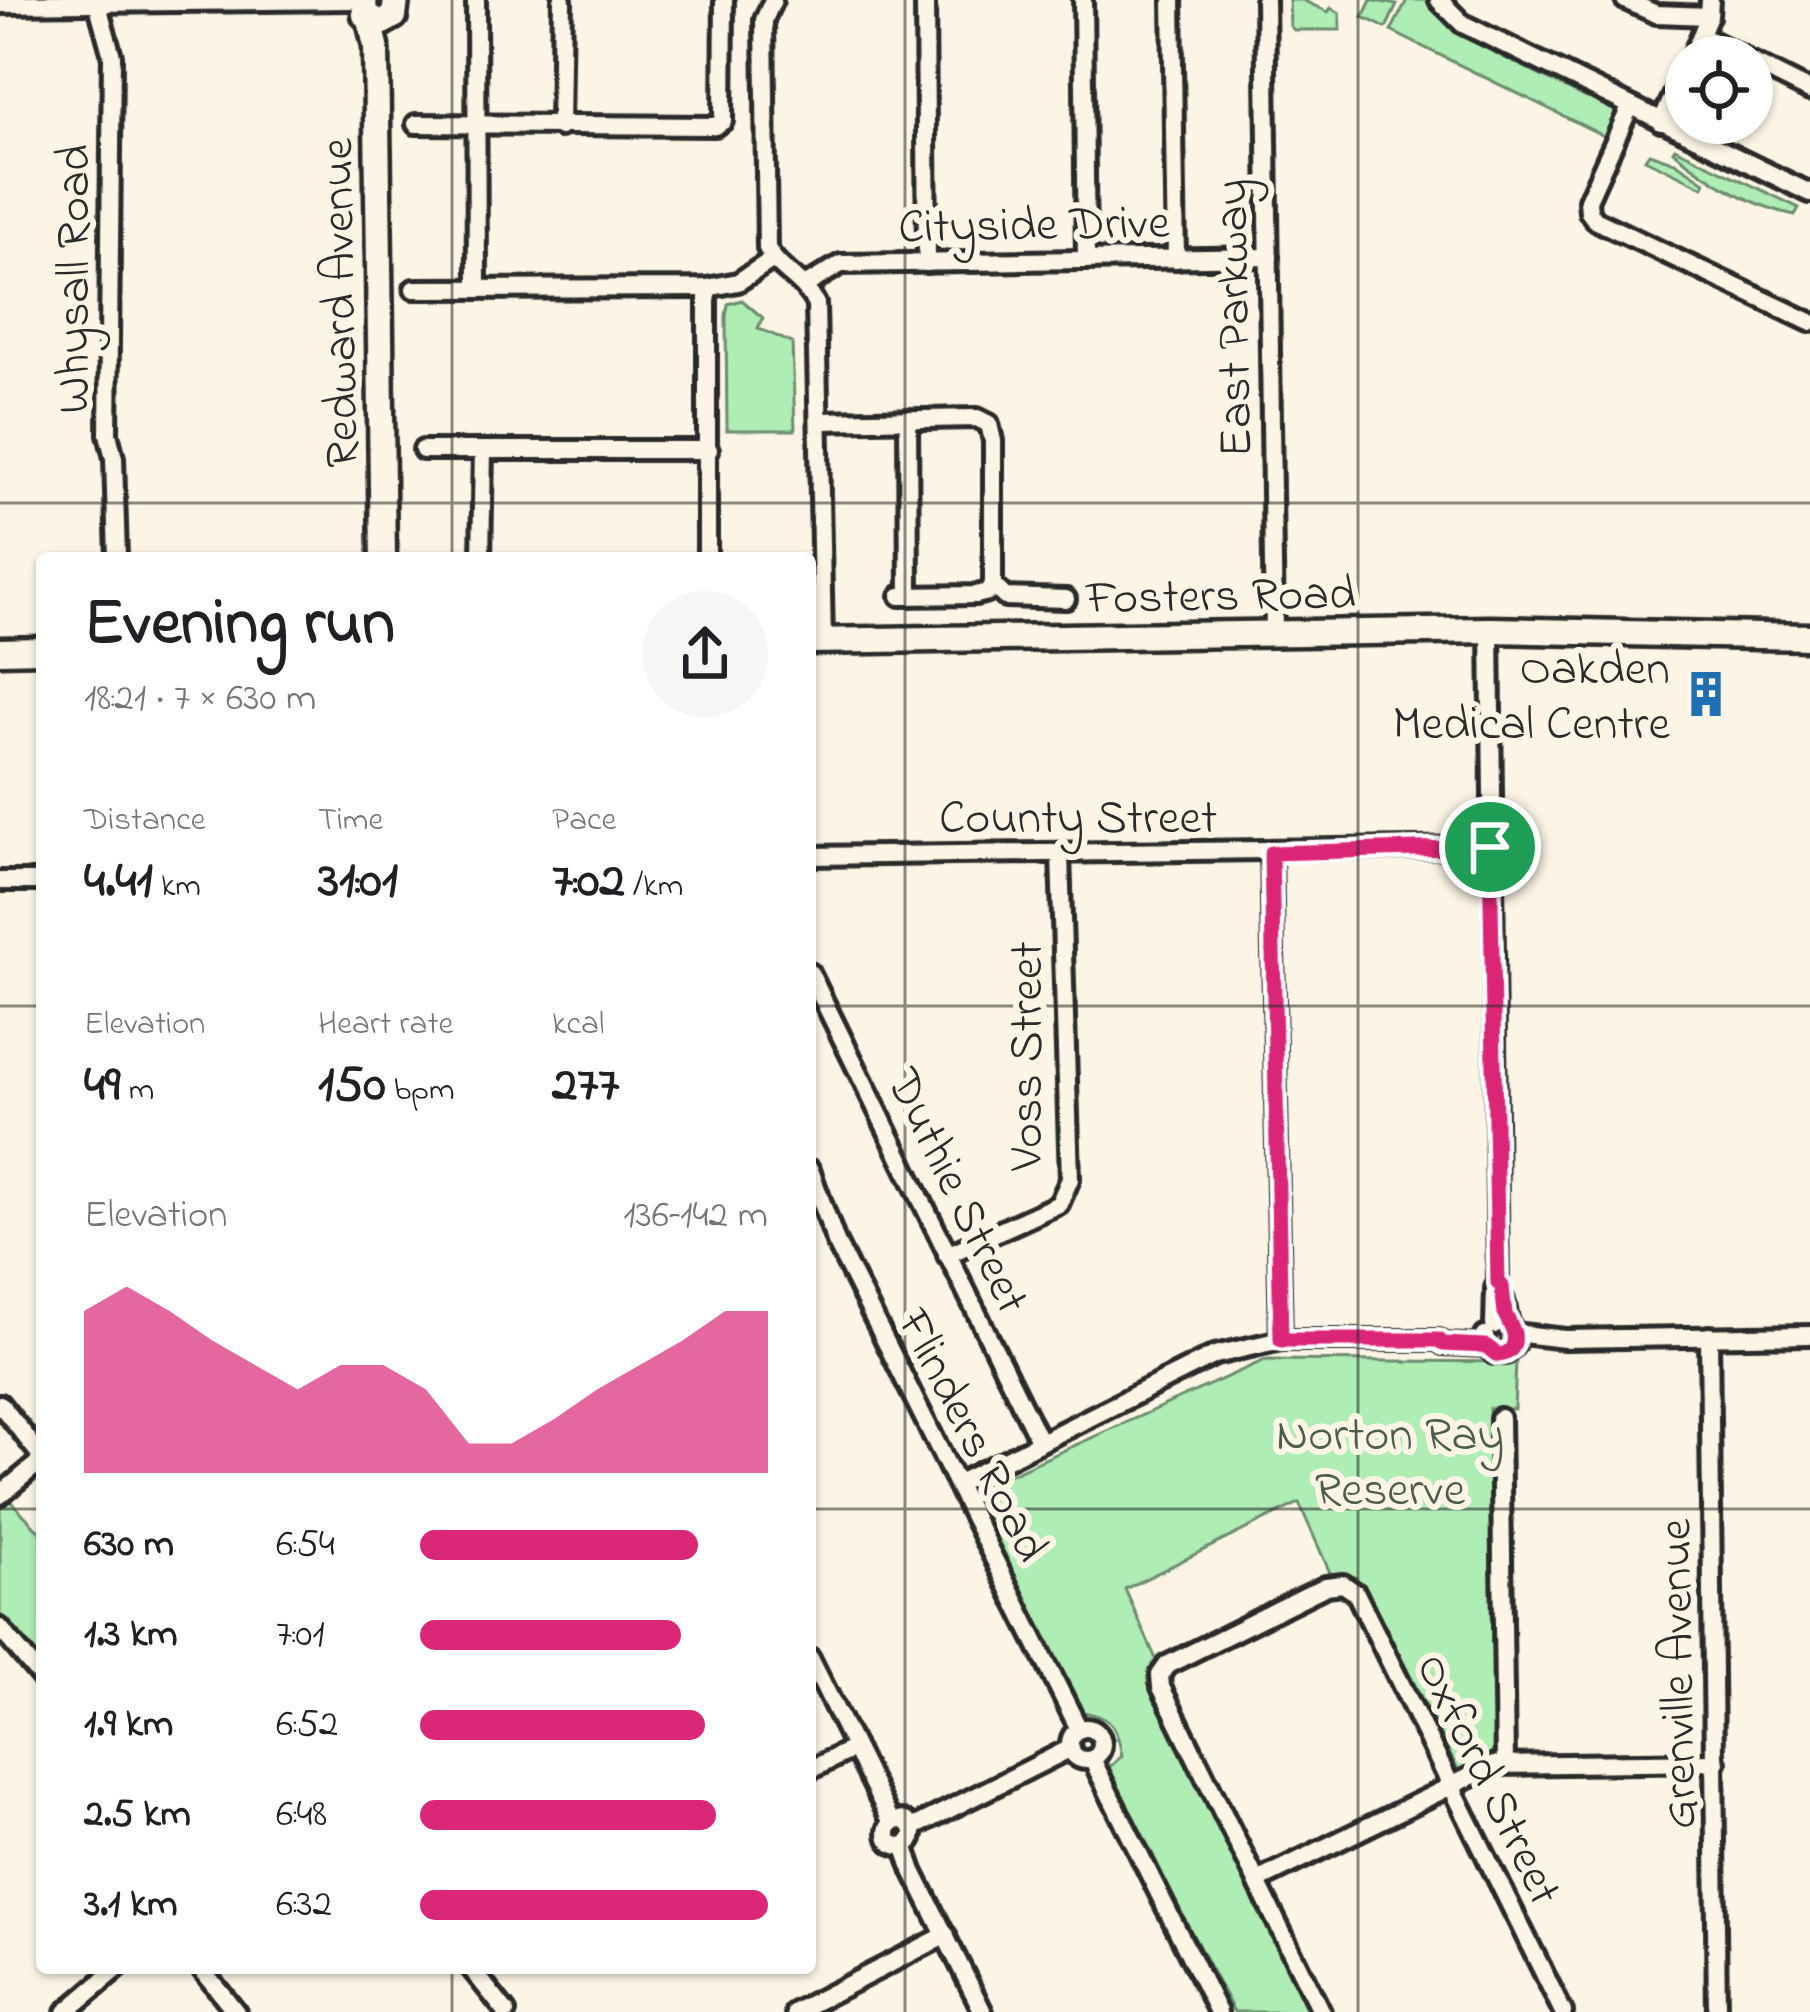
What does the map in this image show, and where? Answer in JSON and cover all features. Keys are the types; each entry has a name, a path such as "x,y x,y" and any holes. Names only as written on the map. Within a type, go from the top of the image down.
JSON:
{"main road":[{"name":"Redward Avenue","path":"367,7 376,46 382,552"},
{"name":"Fosters Road","path":"1634,633 1810,624"},
{"name":"Fosters Road","path":"817,641 1490,631 1810,637"},
{"path":"0,651 36,650"}],"street":[{"path":"476,0 477,289"},
{"path":"560,127 562,0"},
{"path":"416,124 706,127 723,121 724,0"},
{"path":"773,0 764,20 767,248 773,259 806,285 816,304 820,421 817,641"},
{"path":"925,0 927,263"},
{"path":"1083,0 1086,260"},
{"path":"1172,0 1176,259"},
{"name":"East Parkway","path":"1265,0 1274,634"},
{"path":"1439,0 1462,24 1810,193"},
{"path":"1625,0 1656,14 1710,8 1702,36"},
{"path":"0,4 119,1 367,7"},
{"name":"Whysall Road","path":"97,2 112,56 107,434 115,458 117,552"},
{"path":"1773,72 1810,91"},
{"path":"1630,106 1588,200 1595,220 1810,322"},
{"path":"1661,122 1665,114"},
{"name":"Cityside Drive","path":"806,285 841,264 1269,257"},
{"path":"414,289 707,288 738,282 773,259"},
{"path":"707,288 707,552"},
{"path":"820,421 908,418 977,418 989,424 993,585 988,592 905,596 908,418"},
{"path":"423,450 709,450"},
{"path":"481,552 483,450"},
{"path":"993,585 1005,597 1066,599"},
{"path":"1490,631 1495,1288 1500,1335"},
{"name":"County Street","path":"816,856 1490,847"},
{"path":"1271,853 1281,1340"},
{"name":"Voss Street","path":"946,1255 1059,1204 1070,1179 1060,854"},
{"path":"0,881 36,881"},
{"name":"Duthie Street","path":"816,985 1040,1442"},
{"name":"Flinders Road","path":"816,1187 836,1242 1079,1729"},
{"path":"958,1484 1215,1355 1281,1340 1439,1340 1443,1344 1500,1335 1565,1339 1810,1335"},
{"name":"Grenville Avenue","path":"1709,1336 1718,2012"},
{"path":"0,1404 36,1450"},
{"path":"1500,1418 1505,1762"},
{"path":"0,1495 36,1463"},
{"name":"Oxford Street","path":"1257,1881 1161,1687 1160,1676 1166,1665 1326,1586 1343,1584 1356,1593 1563,2012"},
{"path":"0,1628 36,1671"},
{"path":"816,1670 892,1823 889,1839 908,1837 1071,1748"},
{"path":"1092,1760 1102,1749 1102,1740 1092,1728 1079,1729 1071,1738 1071,1748 1076,1756 1092,1760 1218,2012"},
{"path":"816,1767 854,1748"},
{"path":"1322,2012 1257,1881 1505,1762 1716,1762"},
{"path":"908,1837 913,1871 983,2012"},
{"path":"795,2012 946,1935"},
{"path":"66,2012 111,1974"},
{"path":"206,1974 236,2012"},
{"path":"476,1974 506,2012"}],"green space":[{"path":"1289,0 1340,13 1340,30 1294,30"},
{"path":"1371,0 1397,5 1386,28 1363,17"},
{"path":"1407,0 1427,0 1491,50 1515,63 1524,61 1533,72 1587,98 1595,95 1611,103 1616,114 1606,137 1391,31"},
{"path":"1675,148 1799,208 1795,215 1746,198 1701,172"},
{"path":"1649,153 1675,162 1705,182 1703,187 1645,159"},
{"path":"742,300 763,318 758,328 792,343 795,430 727,430 726,316 728,304"},
{"name":"Norton Ray Reserve","path":"1265,1360 1516,1362 1514,1409 1489,1408 1495,1752 1458,1770 1372,1601 1356,1581 1331,1575 1299,1503 1125,1589 1156,1659 1148,1684 1311,2012 1234,2012 1105,1771 1122,1756 1115,1730 1100,1716 1081,1712 973,1491"},
{"path":"10,1500 36,1528 36,1658 0,1614 0,1509"}],"place":[{"name":"Oakden Medical Centre","path":"1706,694"}],"route":[{"path":"1490,847 1498,1283 1514,1346 1498,1355 1486,1346 1439,1340 1281,1340 1271,853 1490,847"}]}
